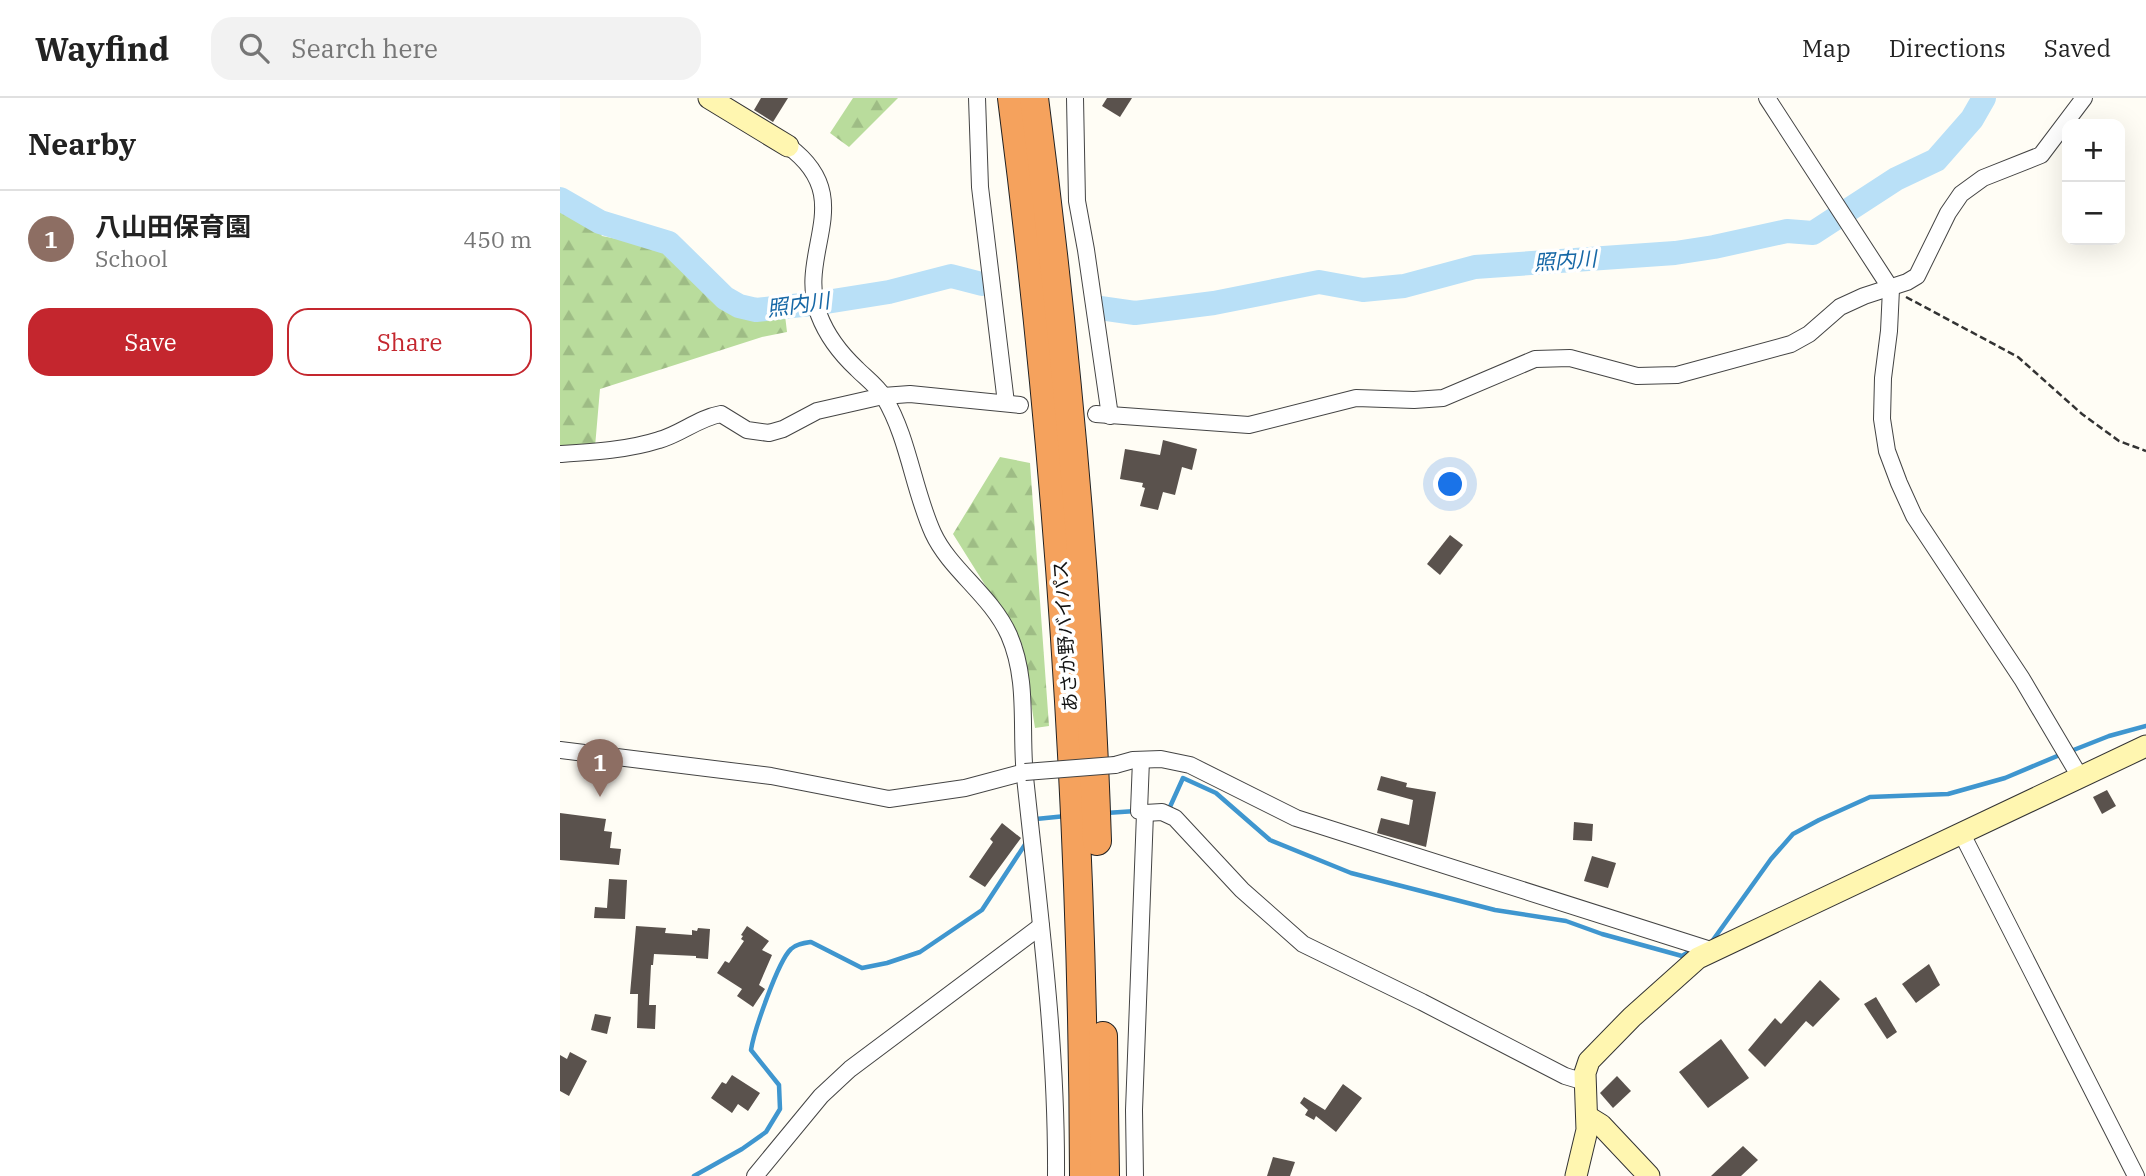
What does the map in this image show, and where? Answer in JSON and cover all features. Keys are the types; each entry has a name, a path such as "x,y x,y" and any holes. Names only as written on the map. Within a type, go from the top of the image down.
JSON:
{"highway":[{"name":"あさか野バイパス","path":"1013,98 1033,260 1067,651 1084,1017 1084,1176"},
{"name":"あさか野バイパス","path":"1034,98 1069,412 1087,658 1100,946 1105,1176"}],"street":[{"path":"709,98 801,155 817,175 823,199 812,286 825,330 837,347 883,396 911,463 934,534 942,548 988,601 1013,645 1022,679 1025,772 1041,926 1056,1125 1056,1176"},
{"path":"560,454 600,451 659,440 720,414 731,418 747,430 774,433 817,411 883,396 911,394 1013,404 980,187 977,98"},
{"path":"1075,98 1077,201 1087,250 1103,415 1249,425 1356,398 1443,398 1535,359 1570,358 1637,376 1677,375 1791,344 1809,334 1840,307 1864,296 1891,289 1917,276 1948,213 1961,194 1983,178 2041,155 2084,98"},
{"path":"1767,98 1891,289 1882,419 1887,451 1914,516 2022,680 2080,777"},
{"path":"1576,1176 1584,1149 1588,1117 1586,1068 1594,1054 1685,968 1711,950 2146,746"},
{"path":"560,750 771,776 889,799 965,788 1025,772 1161,759 1190,765 1296,818 1711,950"},
{"path":"1141,760 1139,811 1162,812 1175,818 1242,890 1303,944 1433,1007 1565,1076 1585,1082"},
{"path":"1135,1176 1134,1097 1145,813"},
{"path":"1962,834 2136,1176"},
{"path":"755,1176 821,1096 850,1069 1041,926"},
{"path":"1588,1117 1601,1125 1648,1176"}],"path":[{"path":"1891,289 2018,358 2082,414 2119,441 2146,451"}],"green space":[{"path":"853,98 898,98 849,147 830,133"},
{"path":"560,205 595,225 602,236 668,249 736,300 784,307 787,332 762,337 600,389 595,447 560,448"},
{"path":"1000,457 1030,463 1049,726 1035,728 1022,644 953,534"}],"building":[{"path":"761,98 788,98 773,122 754,110"},
{"path":"1107,98 1132,98 1120,117 1102,106"},
{"path":"1163,440 1197,449 1192,470 1182,467 1175,495 1163,492 1158,510 1140,506 1145,488 1142,487 1143,483 1120,479 1125,449 1160,455"},
{"path":"1450,535 1463,545 1440,575 1427,564"},
{"path":"1381,776 1407,783 1406,787 1436,792 1426,847 1377,833 1381,818 1409,825 1413,800 1377,790"},
{"path":"2107,790 2116,806 2102,814 2093,797"},
{"path":"560,813 606,819 604,831 612,832 610,848 621,849 619,865 560,860"},
{"path":"1574,822 1593,824 1592,841 1573,840"},
{"path":"1002,823 1021,838 985,887 969,877 993,842 990,839"},
{"path":"1592,856 1616,863 1608,888 1584,881"},
{"path":"609,879 627,880 625,919 594,918 595,907 607,908"},
{"path":"636,926 666,928 665,933 692,935 692,930 697,931 698,928 710,929 708,959 654,954 649,1005 656,1005 655,1029 637,1028 638,994 630,994"},
{"path":"747,926 769,941 762,950 772,955 759,985 765,989 753,1007 737,996 742,989 717,973 725,961 729,963 744,941 741,935"},
{"path":"1929,964 1940,985 1916,1003 1902,984"},
{"path":"1820,980 1840,999 1813,1027 1806,1021 1765,1067 1748,1050 1775,1018 1781,1024"},
{"path":"1876,997 1897,1032 1887,1039 1864,1004"},
{"path":"595,1014 611,1017 607,1034 591,1030"},
{"path":"1721,1039 1749,1078 1708,1108 1679,1072"},
{"path":"570,1052 587,1061 569,1096 560,1091 560,1055 567,1059"},
{"path":"732,1075 760,1093 748,1111 738,1104 732,1113 711,1098 722,1082 726,1084"},
{"path":"1617,1076 1631,1091 1613,1108 1600,1093"},
{"path":"1343,1084 1362,1098 1336,1132 1316,1116 1314,1120 1305,1115 1308,1110 1300,1103 1304,1097 1325,1110"},
{"path":"1743,1146 1758,1160 1741,1176 1711,1176"},
{"path":"1273,1157 1295,1162 1290,1176 1267,1176"}],"waterway":[{"name":"照内川","path":"1100,308 1135,313 1214,303 1319,282 1363,290 1404,286 1475,267 1675,253 1787,231 1813,233 1896,179 1936,160 1972,119 1984,98"},
{"name":"照内川","path":"560,199 600,222 669,243 725,298 739,306 756,310 889,292 951,276 982,284"},
{"path":"2071,751 2109,736 2146,726"},
{"path":"1713,940 1771,859 1793,834 1819,820 1870,797 1948,794 2005,778 2062,754"},
{"path":"1166,809 1169,809 1183,778 1216,793 1270,840 1351,873 1495,910 1566,921 1682,956 1692,950"},
{"path":"1106,813 1136,811"},
{"path":"1035,822 1036,819 1066,816"},
{"path":"694,1176 766,1132 780,1109 779,1085 751,1050 773,981 791,949 811,942 862,968 920,952 982,910 1026,843"}],"place":[{"name":"八山田保育園","path":"600,797"}]}
